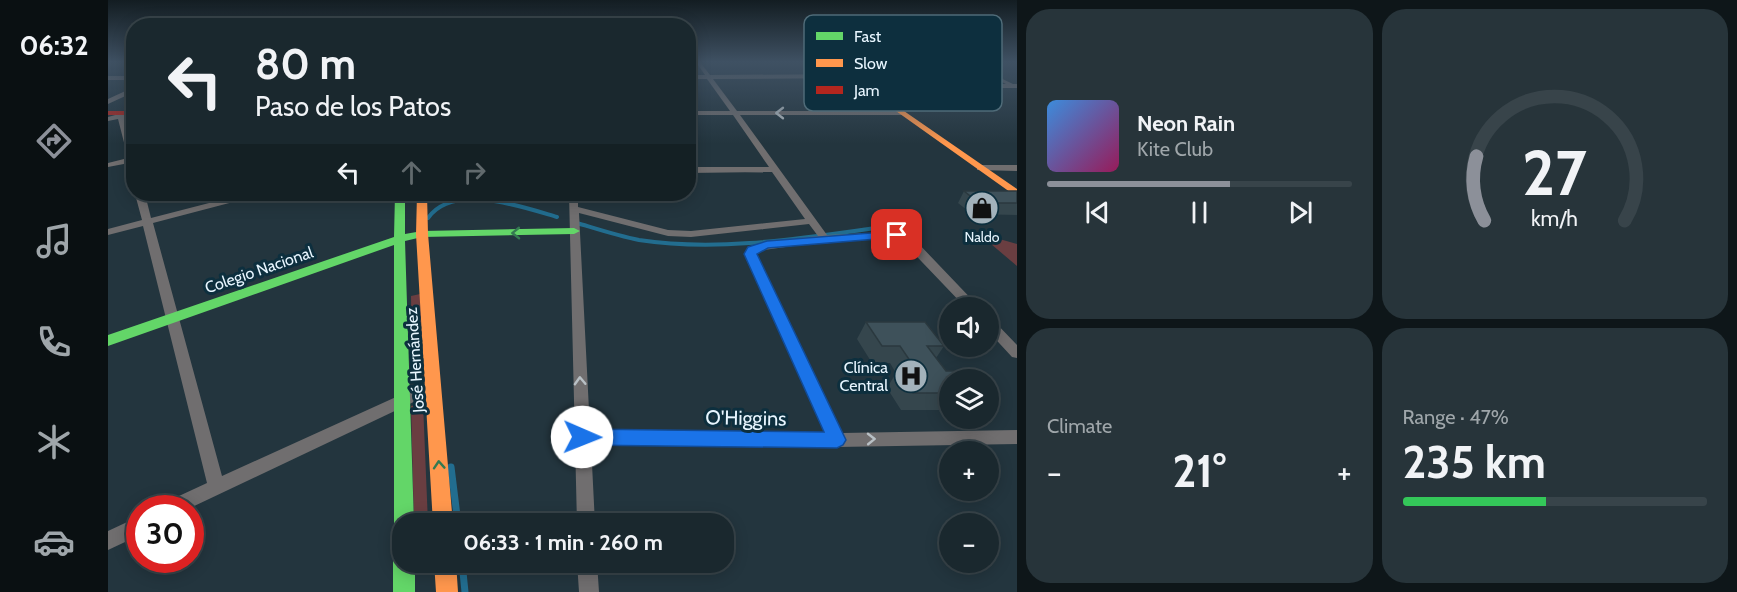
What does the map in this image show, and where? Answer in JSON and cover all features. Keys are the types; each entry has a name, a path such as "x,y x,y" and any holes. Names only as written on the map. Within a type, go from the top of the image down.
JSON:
{"street":[{"path":"718,90 825,239"},
{"path":"108,102 126,93"},
{"path":"108,108 126,112"},
{"path":"898,111 1017,194"},
{"path":"108,119 126,112"},
{"path":"696,113 901,113"},
{"path":"108,165 126,162"},
{"path":"980,168 1017,168"},
{"path":"696,170 774,169"},
{"path":"142,201 216,486"},
{"path":"108,232 226,201"},
{"name":"José Hernández","path":"400,201 399,291 404,513"},
{"name":"José Hernández","path":"422,201 422,234 442,513"},
{"path":"573,201 585,513"},
{"path":"573,209 668,233 692,234 814,224"},
{"name":"Colegio Nacional","path":"108,341 400,239 422,234 574,231"},
{"path":"837,440 751,259 752,249 767,245 825,239 903,236 964,297"},
{"path":"399,291 427,287"},
{"path":"999,334 1017,353"},
{"path":"198,495 434,386"},
{"name":"O'Higgins","path":"582,437 837,440 1017,437"},
{"path":"108,541 126,532"},
{"path":"404,573 404,592"},
{"path":"446,573 447,592"},
{"path":"588,573 589,592"}],"shaded area":[{"path":"978,233 1017,244 1017,266"},
{"path":"420,294 423,376 412,378 411,296"},
{"path":"423,403 428,513 414,513 411,406"}],"building":[{"path":"964,191 1017,191 1017,203 979,203"},
{"path":"866,322 925,322 939,340 939,346 927,346 944,369 939,369 939,393 913,393 898,371 917,371 900,346 882,346"}],"waterway":[{"path":"428,218 439,207 454,201"},
{"path":"495,201 557,217"},
{"path":"577,223 639,240 704,245 769,242 898,225"},
{"path":"451,467 457,513"},
{"path":"463,573 465,592"}],"traffic: fast":[{"path":"400,201 399,291 404,513"},
{"path":"108,341 400,239 422,234 574,231"},
{"path":"404,573 404,592"}],"traffic: slow":[{"path":"899,111 1017,194"},
{"path":"422,201 422,234 442,513"},
{"path":"446,573 447,592"}],"traffic: jam":[{"path":"108,113 126,113"}],"place":[{"name":"Naldo","path":"982,208"},
{"name":"Clínica Central","path":"911,376"}],"route":[{"path":"582,437 837,440 750,254 752,249 759,246 897,235"}]}
